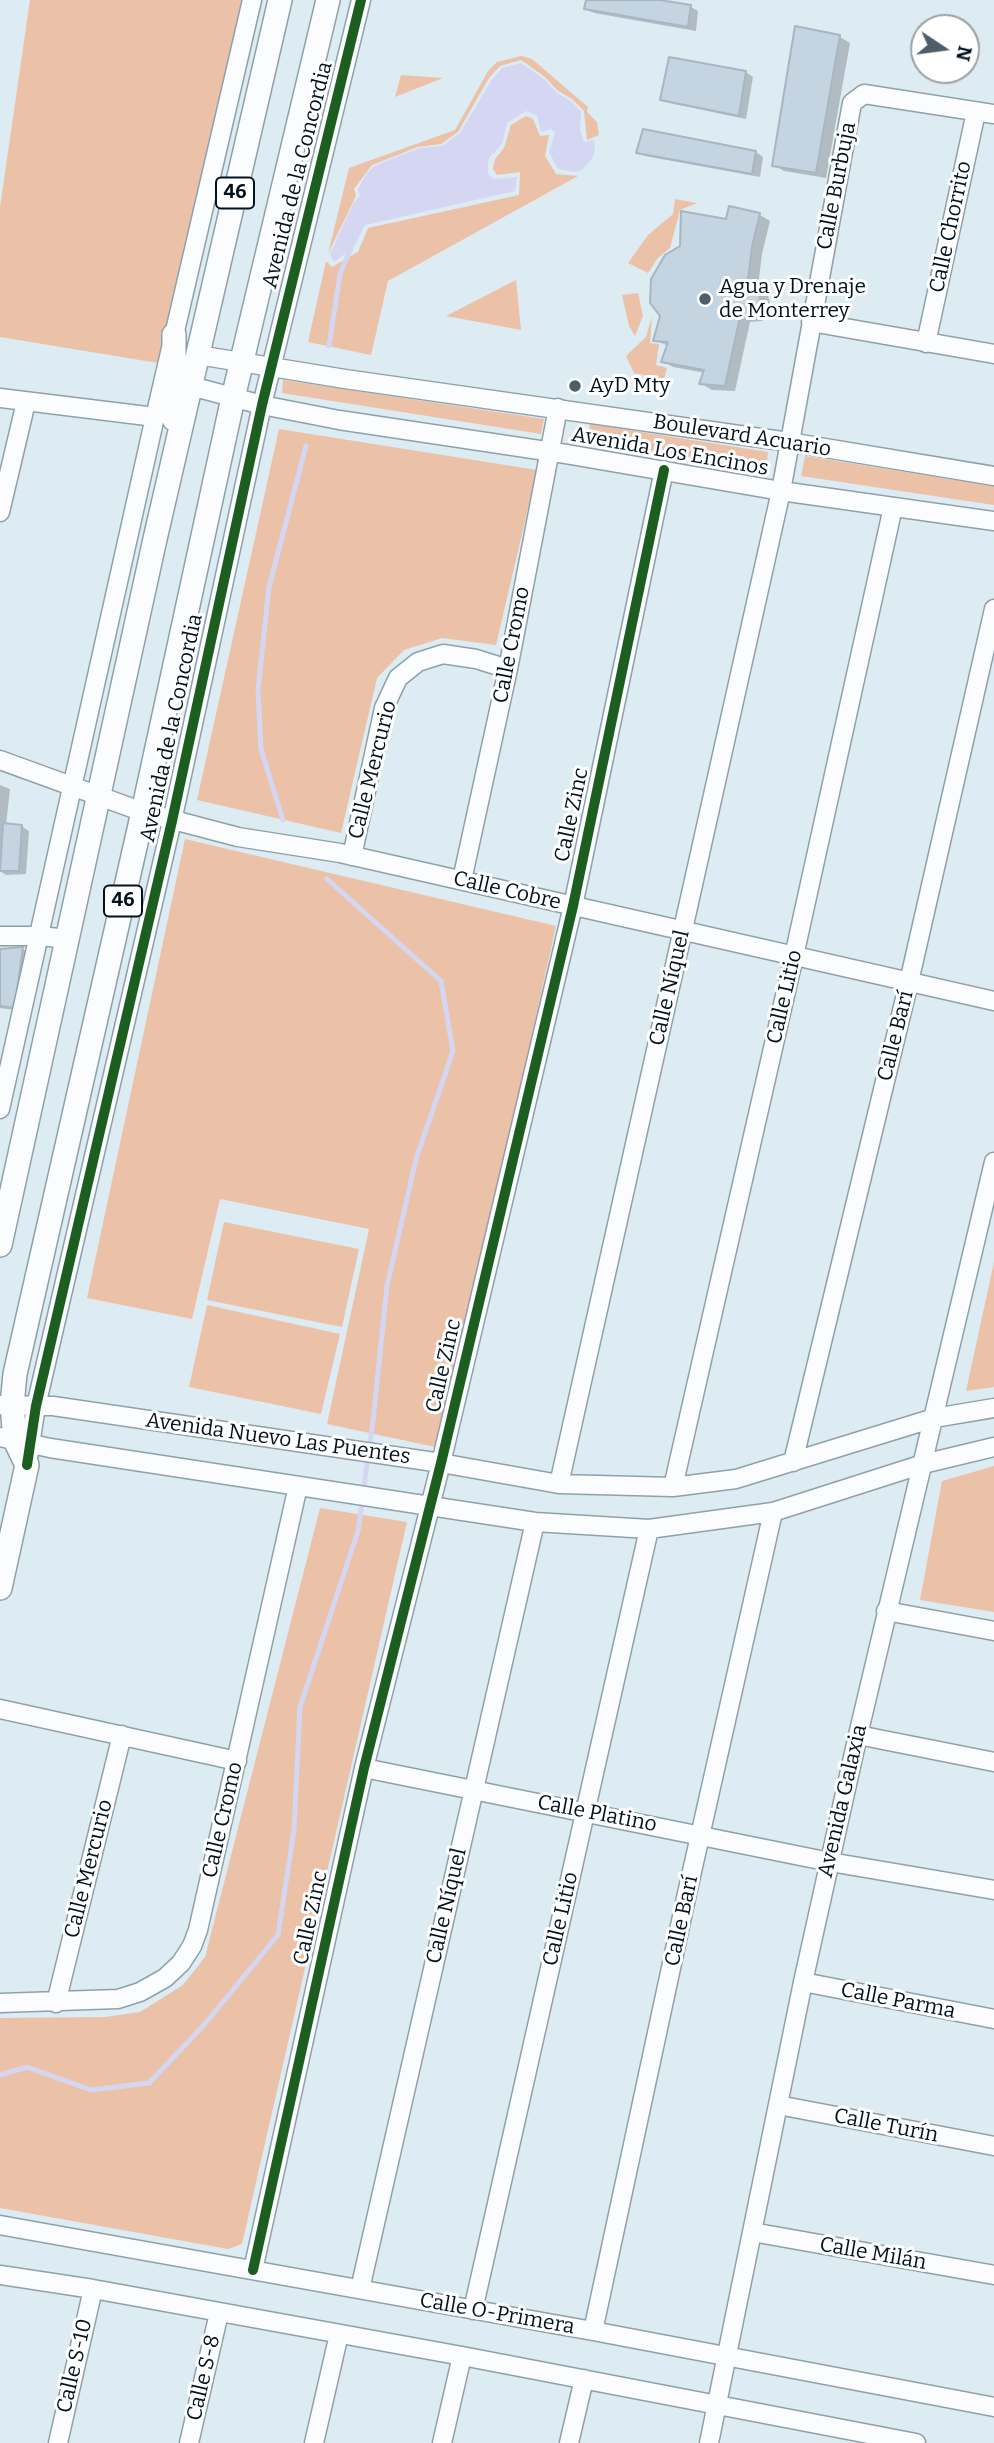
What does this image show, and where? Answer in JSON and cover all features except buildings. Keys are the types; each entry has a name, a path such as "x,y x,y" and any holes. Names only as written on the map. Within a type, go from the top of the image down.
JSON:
{"main road":[{"name":"46","path":"0,1245 173,461 280,0"},
{"name":"Avenida de la Concordia","path":"0,1588 18,1447 6,1405 16,1374 143,812 241,363 328,0"},
{"path":"173,461 174,335"}],"street":[{"path":"0,1109 155,417 252,0"},
{"name":"Avenida de la Concordia","path":"18,1447 36,1406 172,821 262,405 361,0"},
{"name":"Calle Burbuja","path":"781,491 852,103 864,94 985,113"},
{"name":"Calle Chorrito","path":"926,343 985,113"},
{"path":"811,323 994,354"},
{"name":"Boulevard Acuario","path":"198,355 789,442 994,476"},
{"name":"Avenida Los Encinos","path":"191,386 262,405 339,419 549,451 781,491 994,521"},
{"path":"0,398 155,417"},
{"path":"0,512 26,402"},
{"name":"Calle Cromo","path":"462,880 508,669 558,408"},
{"name":"Calle Zinc","path":"253,2270 364,1768 430,1506 573,906 664,470"},
{"name":"Calle Níquel","path":"559,1484 781,491"},
{"name":"Calle Litio","path":"673,1487 893,507"},
{"name":"Calle Barí","path":"793,1462 909,982 994,609"},
{"name":"Calle Mercurio","path":"352,856 384,708 398,678 418,662 443,654 476,659 508,669"},
{"name":"Calle Cobre","path":"0,760 172,821 238,837 352,856 462,880 994,1001"},
{"path":"0,936 68,939"},
{"name":"Avenida Galaxia","path":"709,2443 803,1982 858,1735 994,1161"},
{"name":"Avenida Nuevo Las Puentes","path":"6,1405 53,1406 395,1456 559,1484 673,1487 736,1479 934,1418 994,1408"},
{"name":"Avenida Nuevo Las Puentes","path":"18,1447 535,1522 649,1529 773,1512 922,1464 994,1447"},
{"name":"Calle Cromo","path":"0,2003 118,1999 140,1992 165,1978 181,1963 198,1930 298,1486"},
{"name":"Calle Barí","path":"593,2331 773,1512"},
{"name":"Calle Níquel","path":"360,2289 535,1522"},
{"name":"Calle Litio","path":"473,2310 649,1529"},
{"path":"887,1611 994,1631"},
{"path":"0,1709 237,1761"},
{"name":"Calle Mercurio","path":"56,2003 122,1735"},
{"path":"858,1735 994,1762"},
{"name":"Calle Platino","path":"364,1768 830,1862 994,1890"},
{"name":"Calle Parma","path":"803,1982 994,2019"},
{"name":"Calle Turín","path":"779,2105 994,2146"},
{"name":"Calle O-Primera","path":"0,2225 593,2331 994,2407"},
{"name":"Calle Milán","path":"752,2232 994,2275"},
{"path":"0,2275 718,2404 840,2436 916,2443"},
{"name":"Calle S-10","path":"58,2443 93,2290"},
{"name":"Calle S-8","path":"189,2443 219,2313"},
{"path":"314,2443 338,2334"},
{"path":"442,2443 462,2356"},
{"path":"569,2443 584,2379"}],"shaded area":[{"path":"30,0 243,0 158,363 0,337 0,207"},
{"path":"521,56 532,59 588,107 587,112 597,122 599,135 587,140 584,111 521,60 500,66 489,78 458,132 441,144 418,147 372,165 354,189 356,196 328,254 349,168 455,130 488,71 497,62"},
{"path":"401,75 443,78 395,97"},
{"path":"526,116 533,119 540,136 549,135 545,156 556,174 578,176 388,281 371,355 308,342 326,261 332,267 358,252 368,228 519,195 520,172 497,175 493,169 495,159 504,148 511,125"},
{"path":"675,199 697,203 680,210 670,248 658,258 648,273 628,263 648,235 673,214"},
{"path":"516,280 521,330 446,316"},
{"path":"638,293 643,316 635,336 629,326 622,295"},
{"path":"652,316 650,343 659,344 656,365 667,368 664,379 634,373 626,356 646,337"},
{"path":"283,380 544,419 541,434 282,393"},
{"path":"590,424 768,452 766,469 588,442"},
{"path":"279,429 537,470 496,645 442,638 404,650 377,678 341,833 197,800"},
{"path":"805,456 994,486 994,505 801,476"},
{"path":"185,839 556,926 440,1448 327,1424 369,1229 220,1199 192,1319 87,1298"},
{"path":"224,1222 359,1249 342,1327 207,1300"},
{"path":"994,1262 994,1387 966,1391"},
{"path":"207,1305 340,1334 321,1414 189,1387"},
{"path":"994,1466 994,1612 920,1600 942,1481"},
{"path":"320,1508 407,1522 242,2244 228,2249 0,2208 0,2018 105,2017 140,2012 183,1985 205,1957"}],"water":[{"path":"521,63 544,79 581,112 580,130 584,142 594,140 595,150 582,170 575,172 558,169 549,152 555,133 552,129 541,132 537,116 526,111 507,123 502,144 489,158 488,163 488,173 493,179 517,177 515,191 365,225 354,247 334,262 330,254 353,204 360,196 358,189 367,173 374,166 420,148 442,146 460,133 491,81 502,68"}],"waterway":[{"path":"329,346 340,274 352,245"},
{"path":"283,820 261,749 258,690 269,587 306,446"},
{"path":"0,2075 27,2067 91,2090 149,2083 203,2026 278,1935 294,1829 300,1707 358,1531 387,1286 416,1159 453,1051 441,981 327,879"}],"cycle path":[{"path":"27,1465 36,1406 172,821 262,405 361,0"},
{"path":"253,2270 364,1768 441,1463 573,906 664,470"}],"place":[{"name":"Agua y Drenaje de Monterrey","path":"705,299"},
{"name":"AyD Mty","path":"575,386"}]}
